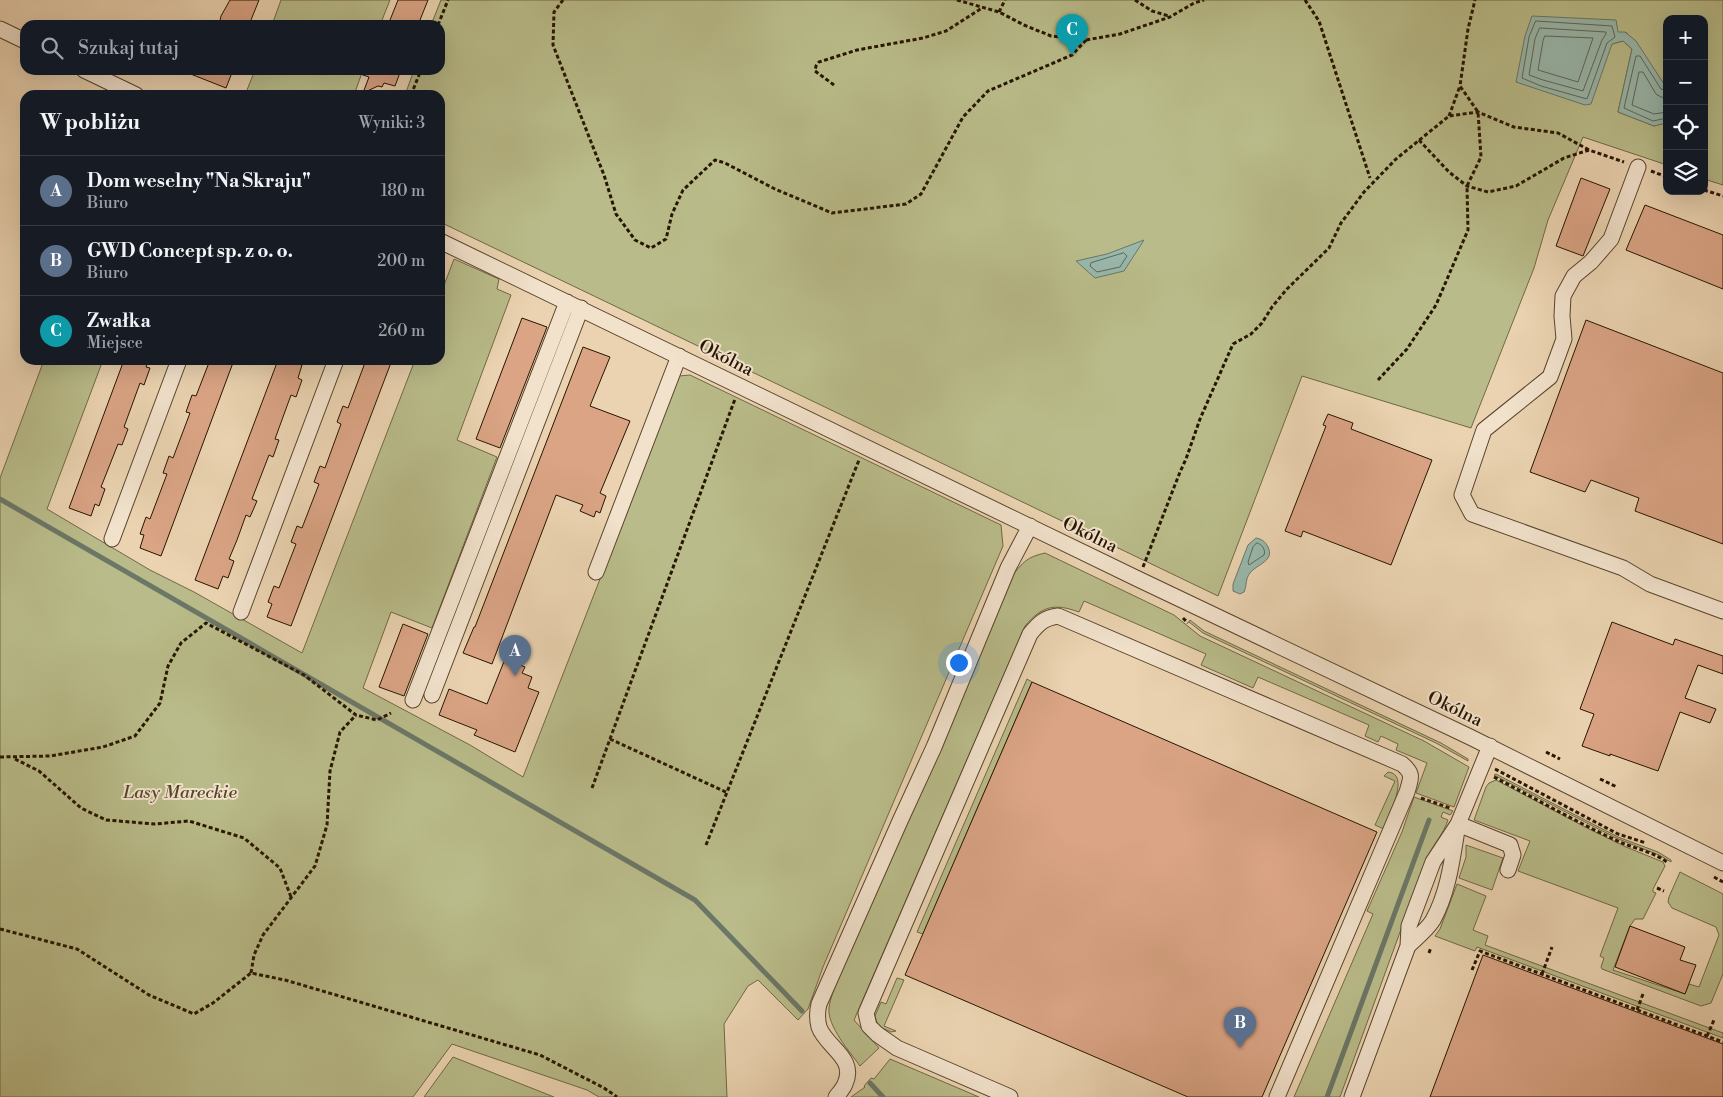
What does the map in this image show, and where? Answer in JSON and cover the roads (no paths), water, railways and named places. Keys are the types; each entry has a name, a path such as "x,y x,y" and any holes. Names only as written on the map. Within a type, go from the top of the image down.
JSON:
{"street":[{"path":"0,29 20,39"},
{"path":"94,75 126,90"},
{"path":"1638,167 1611,239 1591,262 1574,276 1563,296 1564,339 1550,377 1484,430 1462,495 1472,514 1623,568 1650,584 1723,611"},
{"name":"Okólna","path":"445,243 1138,580 1490,746 1598,802 1723,863"},
{"path":"432,695 574,305"},
{"path":"413,700 574,305"},
{"path":"596,572 679,356"},
{"path":"112,539 177,365"},
{"path":"240,612 334,365"},
{"path":"836,1097 845,1084 847,1074 845,1063 839,1052 822,1033 818,1018 819,1004 934,747 1008,568 1030,526"},
{"path":"1010,1097 897,1048 869,1026 866,1013 1030,634 1047,617 1058,616 1402,764 1409,770 1411,776 1407,792 1277,1097"},
{"path":"1352,1097 1408,946 1409,926 1433,862 1458,824 1490,746"},
{"path":"1458,824 1510,845 1513,856 1508,870"},
{"path":"1408,946 1432,922 1442,899 1451,874 1458,824"}],"water":[{"path":"1532,16 1616,20 1618,32 1625,32 1636,41 1663,82 1663,124 1654,126 1618,112 1632,49 1623,41 1612,44 1591,104 1585,105 1516,82 1525,36"},
{"path":"1144,240 1124,271 1095,278 1076,261 1107,254"},
{"path":"1256,538 1266,543 1270,552 1269,556 1250,573 1244,592 1240,594 1233,591 1233,584 1248,545"}],"waterway":[{"path":"0,499 695,900 802,1011"},
{"path":"1327,1097 1429,820"},
{"path":"870,1083 883,1097"}],"place":[{"name":"Zwałka","path":"1072,55"},
{"name":"Dom weselny \"Na Skraju\"","path":"515,676"},
{"name":"GWD Concept sp. z o. o.","path":"1240,1048"}],"park label":[{"name":"Lasy Mareckie","path":"180,792"}]}
